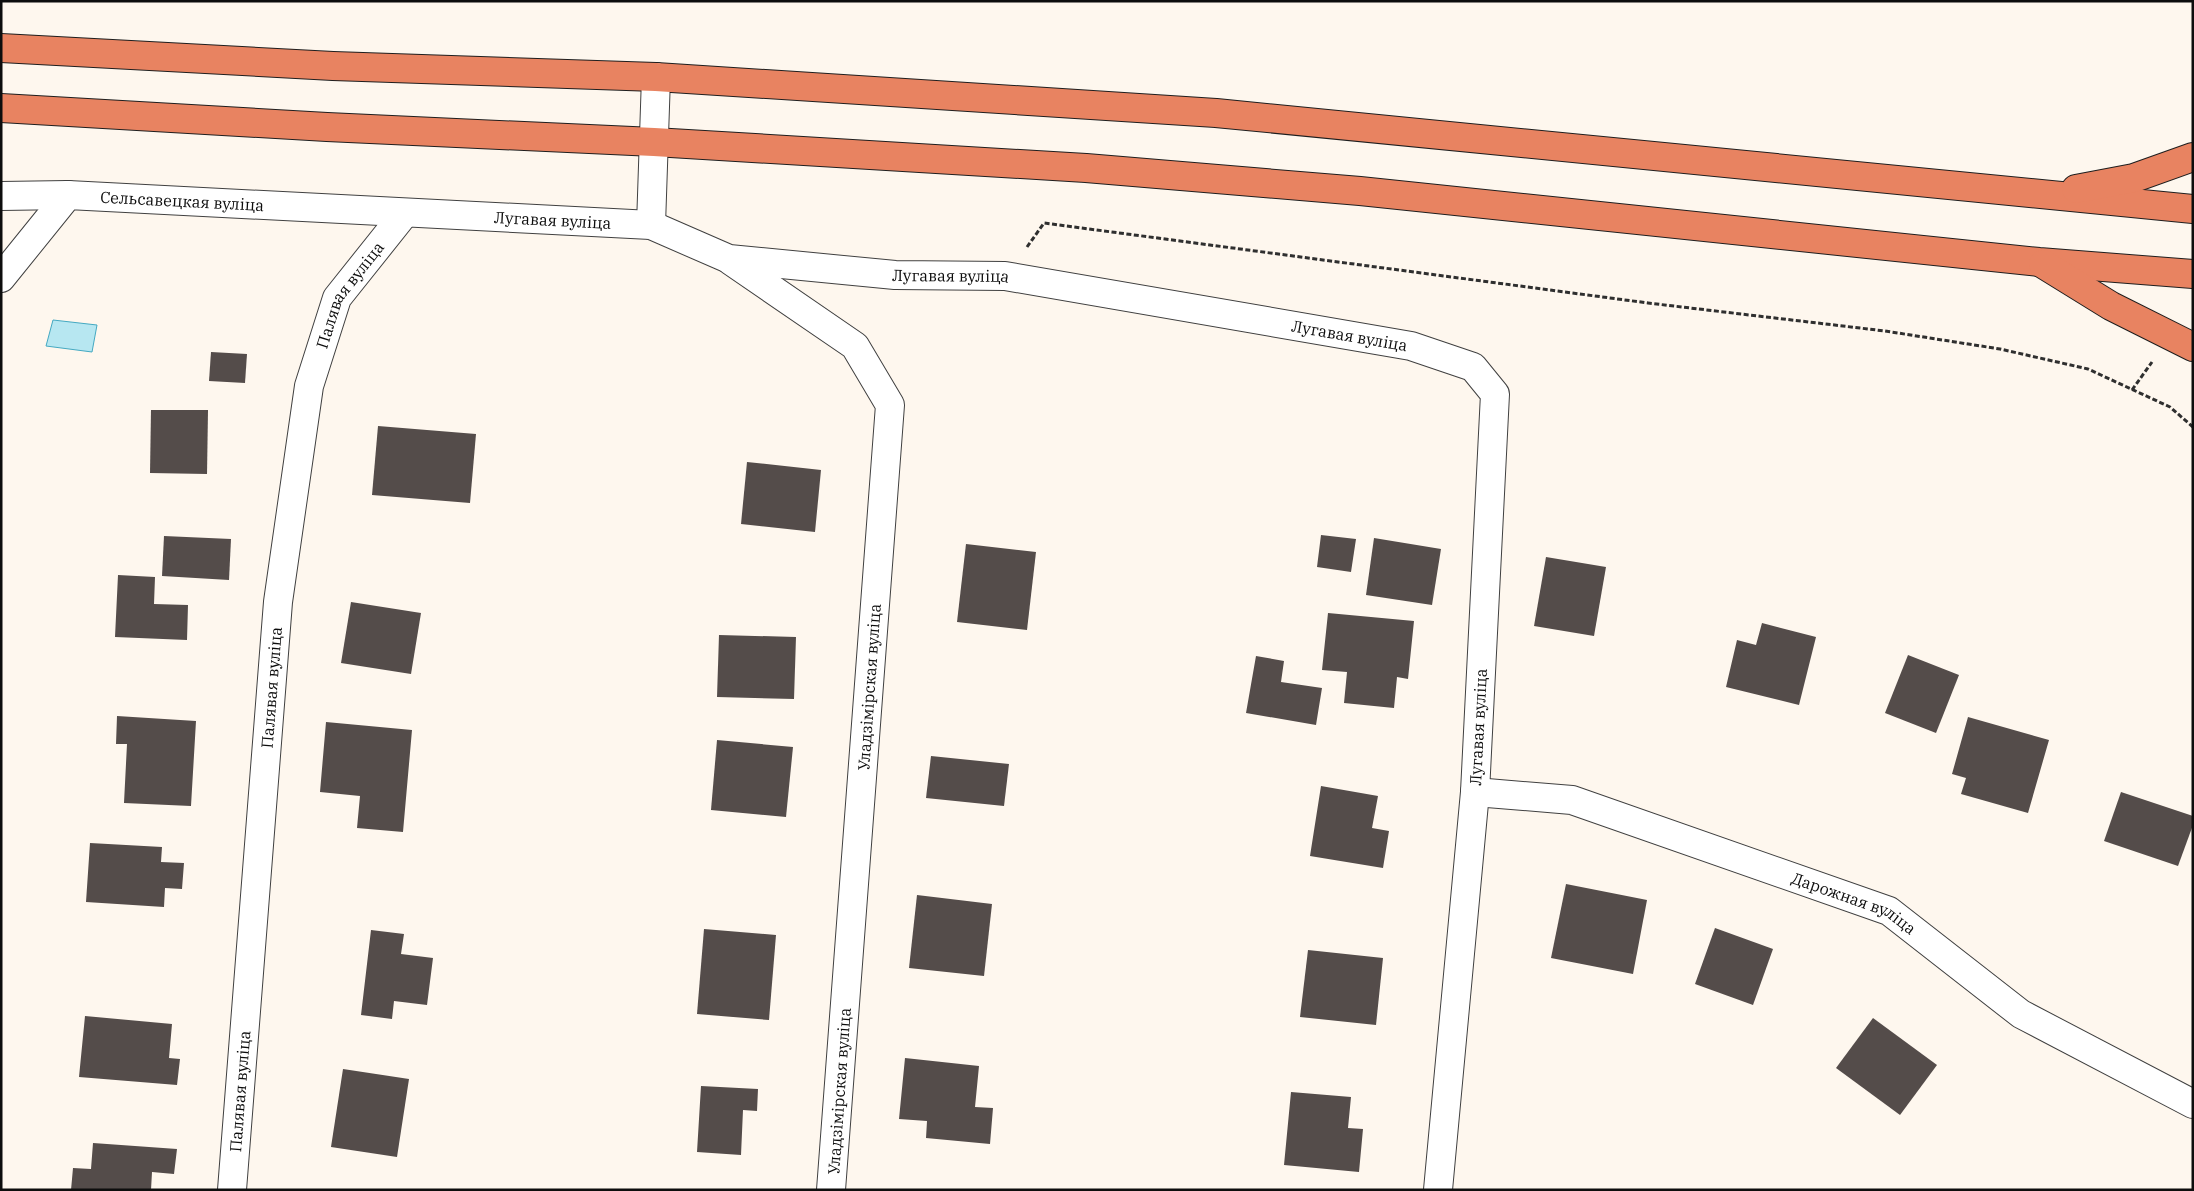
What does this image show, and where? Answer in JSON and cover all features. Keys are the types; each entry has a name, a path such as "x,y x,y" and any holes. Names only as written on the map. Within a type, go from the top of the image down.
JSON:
{"highway":[{"path":"1,48 332,66 656,77 1216,113 2193,209"},
{"path":"1,108 327,127 654,142 1086,168 1360,191 2040,262 2193,274"},
{"path":"2050,194 2134,178 2193,157"},
{"path":"2040,262 2111,306 2193,347"}],"street":[{"path":"651,225 656,77"},
{"path":"1,278 68,195"},
{"name":"Сельсавецкая вуліца","path":"1,196 68,195 404,214"},
{"name":"Лугавая вуліца","path":"404,214 651,225 729,259 895,276 1006,276 1411,346 1473,367 1495,394 1475,792 1438,1190"},
{"name":"Палявая вуліца","path":"232,1190 278,602 309,386 337,298 404,214"},
{"name":"Уладзімірская вуліца","path":"729,259 855,346 890,405 831,1190"},
{"name":"Дарожная вуліца","path":"1475,792 1572,800 1889,911 2020,1014 2193,1104"}],"path":[{"path":"1044,224 1638,302 1885,331 2000,349 2088,369 2170,407 2193,427"}],"water":[{"path":"53,320 97,325 92,352 46,346"}],"building":[{"path":"211,352 247,354 245,383 209,381"},
{"path":"151,410 208,410 207,474 150,473"},
{"path":"378,426 476,434 470,503 372,495"},
{"path":"747,462 821,470 815,532 741,524"},
{"path":"1321,535 1356,539 1351,572 1317,567"},
{"path":"164,536 231,539 229,580 162,576"},
{"path":"1374,538 1441,549 1432,605 1366,595"},
{"path":"966,544 1036,552 1027,630 957,622"},
{"path":"1546,557 1606,567 1594,636 1534,626"},
{"path":"118,575 155,577 154,604 188,605 187,640 115,637"},
{"path":"351,602 421,613 411,674 341,663"},
{"path":"1328,613 1414,621 1408,679 1397,677 1394,708 1344,703 1347,672 1322,670"},
{"path":"1762,623 1816,637 1799,705 1726,687 1737,640 1756,645"},
{"path":"719,635 796,637 794,699 717,697"},
{"path":"1908,655 1959,675 1936,733 1885,713"},
{"path":"1256,656 1284,661 1281,682 1322,688 1316,725 1246,713"},
{"path":"117,716 196,721 191,806 124,803 127,744 116,744"},
{"path":"1968,717 2049,740 2028,813 1961,794 1966,778 1952,774"},
{"path":"326,722 412,730 403,832 357,828 360,796 320,792"},
{"path":"717,740 793,747 786,817 711,810"},
{"path":"931,756 1009,764 1004,806 926,798"},
{"path":"1321,786 1378,796 1372,828 1389,831 1383,868 1310,856"},
{"path":"2121,792 2193,816 2193,825 2178,866 2104,841"},
{"path":"90,843 162,847 161,862 184,863 182,889 165,888 164,907 86,902"},
{"path":"1566,884 1647,900 1633,974 1551,958"},
{"path":"917,895 992,904 984,976 909,968"},
{"path":"1715,928 1773,949 1753,1005 1695,984"},
{"path":"704,929 776,935 769,1020 697,1014"},
{"path":"371,930 404,934 401,954 433,958 427,1005 394,1001 392,1019 361,1015"},
{"path":"1308,950 1383,958 1376,1025 1300,1017"},
{"path":"85,1016 172,1024 169,1058 180,1059 177,1085 79,1077"},
{"path":"1873,1018 1937,1065 1900,1115 1836,1068"},
{"path":"905,1058 979,1066 975,1107 993,1108 990,1144 926,1138 927,1121 899,1119"},
{"path":"343,1069 409,1079 397,1157 331,1147"},
{"path":"701,1086 758,1089 757,1111 743,1110 741,1155 697,1152"},
{"path":"1291,1092 1351,1097 1348,1128 1363,1129 1359,1172 1284,1165"},
{"path":"93,1143 177,1149 174,1174 152,1172 151,1190 71,1190 73,1168 91,1169"}]}
